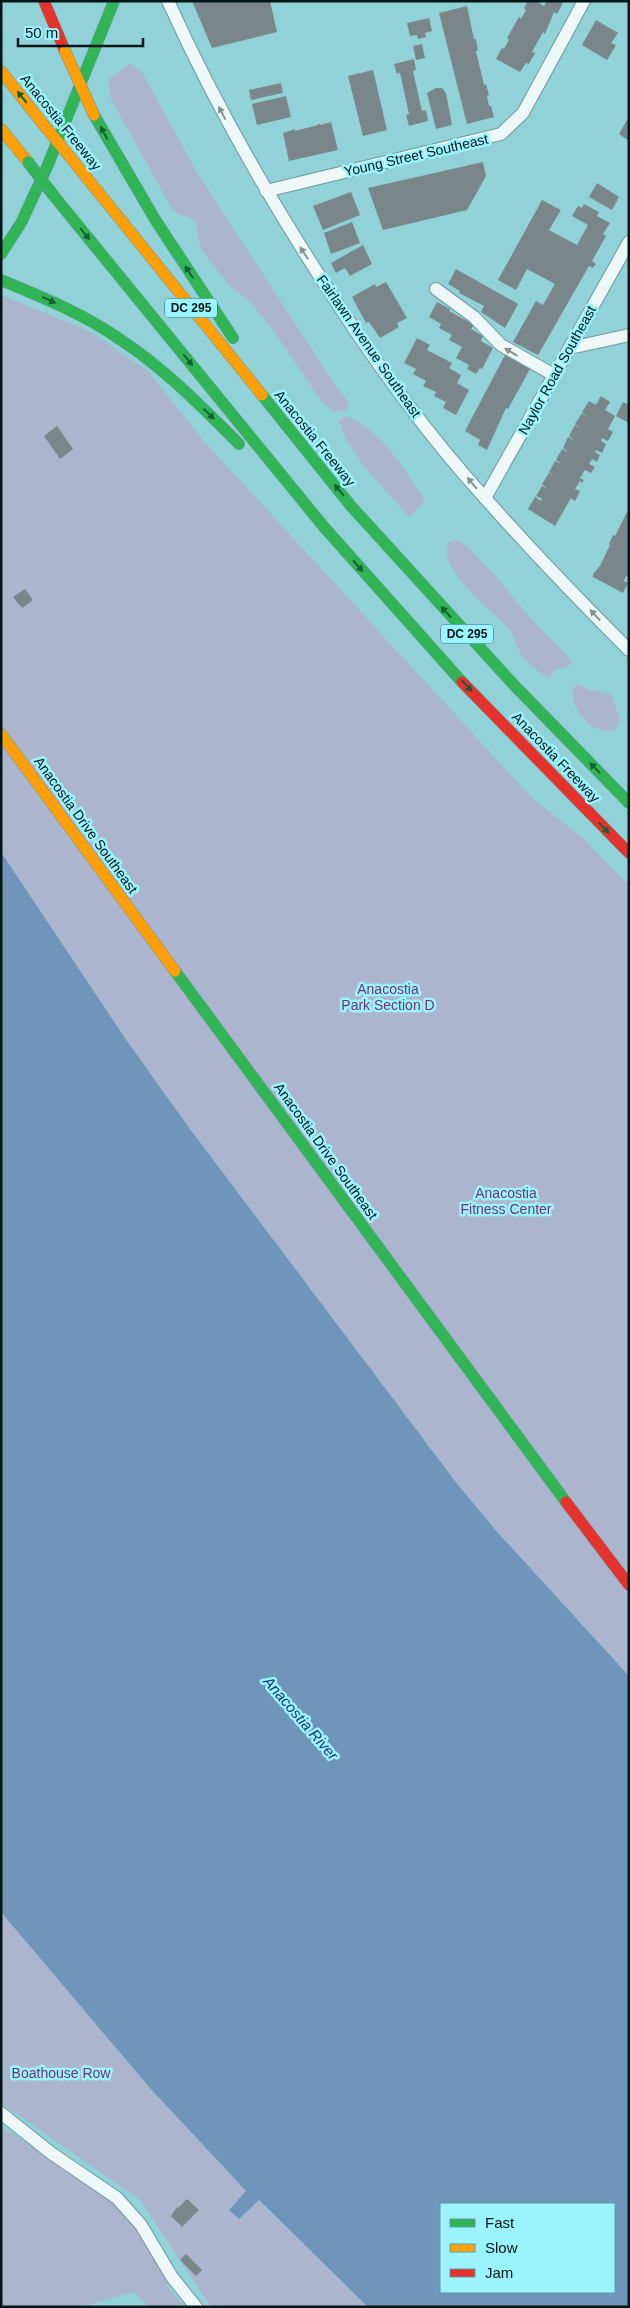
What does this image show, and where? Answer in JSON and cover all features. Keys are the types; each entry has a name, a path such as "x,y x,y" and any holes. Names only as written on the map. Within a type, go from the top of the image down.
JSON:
{"main road":[{"path":"44,1 94,114 156,221 312,459"},
{"path":"1,254 19,229 30,206 74,104 114,1"},
{"name":"Anacostia Freeway","path":"1,71 312,459 439,604 514,686 629,802"},
{"name":"Anacostia Freeway","path":"1,129 326,529 405,620 629,853"},
{"path":"3,280 58,305 137,350 192,398 326,529"},
{"name":"Anacostia Drive Southeast","path":"1,734 487,1397 629,1584"}],"street":[{"name":"Fairlawn Avenue Southeast","path":"168,1 209,89 266,191 299,246 373,356 417,415 484,498 627,642"},
{"name":"Young Street Southeast","path":"266,191 501,134 522,113 584,1"},
{"name":"Naylor Road Southeast","path":"484,498 629,242"},
{"path":"436,289 474,317 501,345 554,375"},
{"path":"570,348 629,336"},
{"path":"1,2113 51,2153 117,2198 141,2225 172,2277 196,2307"}],"green space":[{"path":"130,63 142,72 196,171 335,385 347,400 349,405 346,410 334,412 321,401 282,343 250,301 231,287 206,256 200,247 196,223 191,218 178,214 172,209 111,99 108,80"},
{"name":"Anacostia Park Section D","path":"1,295 87,330 148,371 203,440 533,799 583,838 629,885 629,1676 499,1534 458,1485 187,1125 127,1041 1,852"},
{"path":"346,416 371,431 382,441 401,464 425,500 409,517 363,465 346,439 339,421"},
{"path":"457,540 466,545 494,574 525,612 572,661 570,665 554,671 549,678 526,661 509,629 479,601 457,576 450,564 447,552 449,542"},
{"path":"578,684 589,690 611,694 620,720 616,729 608,731 599,730 585,720 575,704 573,696 573,688"},
{"name":"Boathouse Row","path":"1,1912 149,2087 246,2191 229,2210 239,2219 258,2200 368,2307 211,2307 140,2200 1,2103"},
{"path":"1,2126 108,2198 131,2219 169,2283 165,2284 185,2307 150,2307 134,2292 81,2307 1,2307"}],"water":[{"name":"Anacostia River","path":"1,852 127,1041 187,1125 458,1485 499,1534 629,1676 629,2307 368,2307 259,2200 239,2219 229,2210 246,2191 149,2087 1,1912"}],"building":[{"path":"192,1 270,1 277,32 212,48"},
{"path":"528,1 536,1 544,6 547,1 564,1 557,14 554,12 545,34 543,32 532,52 535,53 529,64 526,63 520,72 496,59 509,40 507,38 519,17 521,19 526,10 524,8"},
{"path":"467,6 474,39 476,39 478,51 476,51 484,85 486,84 489,95 487,96 489,106 491,106 494,117 467,124 439,13"},
{"path":"429,18 432,31 425,33 426,37 418,39 417,35 410,36 407,23"},
{"path":"596,20 618,33 611,43 616,45 607,60 582,45"},
{"path":"422,44 425,58 416,60 413,46"},
{"path":"414,59 416,70 413,71 422,111 426,110 428,121 409,126 406,115 409,114 400,73 397,74 394,64"},
{"path":"373,70 387,130 363,136 348,76"},
{"path":"281,83 283,93 251,100 249,90"},
{"path":"436,88 442,88 446,93 452,125 436,129 427,93"},
{"path":"286,96 291,117 257,125 252,104"},
{"path":"627,120 629,121 629,141 619,134"},
{"path":"331,122 338,150 289,161 283,133 318,125 319,123 320,125"},
{"path":"483,162 486,176 467,210 383,230 368,188"},
{"path":"597,183 619,197 612,210 589,197"},
{"path":"351,192 360,215 323,230 313,206"},
{"path":"542,200 561,210 549,230 577,245 588,225 572,216 578,206 582,208 584,204 599,212 597,216 610,223 603,234 606,236 592,261 596,264 593,268 589,266 538,355 513,342 536,301 543,305 555,284 527,269 516,290 498,280"},
{"path":"352,222 360,243 331,254 324,233"},
{"path":"363,245 372,264 350,276 345,268 336,273 331,263"},
{"path":"456,269 518,304 505,328 481,312 484,306 459,293 460,291 448,284"},
{"path":"386,282 407,318 397,323 399,327 380,338 369,322 366,323 352,297 375,284 376,287"},
{"path":"437,302 474,325 471,329 483,336 481,341 493,348 482,369 480,368 476,374 467,369 469,365 456,358 462,347 449,340 452,335 439,328 441,324 429,317"},
{"path":"417,338 430,345 427,350 452,363 449,368 461,375 457,383 469,390 456,415 443,408 446,402 434,396 436,392 423,386 426,381 413,374 416,369 404,363"},
{"path":"505,355 530,369 508,409 506,408 487,450 478,445 480,440 465,431"},
{"path":"601,396 610,402 605,410 615,416 608,429 613,432 608,441 602,438 601,441 606,444 602,453 596,450 595,452 600,455 597,462 592,459 589,464 595,467 591,473 585,470 580,478 584,480 582,483 580,481 575,489 580,491 575,501 571,498 555,526 528,509 535,497 541,501 542,499 536,496 542,486 547,489 542,484 549,473 555,477 549,472 555,461 562,464 556,460 562,449 569,453 563,448 568,437 575,441 569,436 575,425 581,429 575,424 582,413 588,417 582,412 589,401 596,405"},
{"path":"623,402 629,405 629,423 616,416"},
{"path":"57,426 73,449 60,459 44,436"},
{"path":"627,512 629,513 629,577 626,576 624,581 628,583 623,593 593,577 593,574 600,566 613,535 615,536"},
{"path":"25,589 33,600 22,608 13,597"},
{"path":"187,2199 199,2210 182,2227 171,2216 177,2207"},
{"path":"186,2254 202,2270 196,2276 180,2260"}],"traffic: fast":[{"path":"1,254 21,223 47,167 114,1"},
{"path":"94,115 156,221 233,338"},
{"path":"28,162 54,196"},
{"path":"54,196 324,527 462,682"},
{"path":"1,280 78,314 137,351 197,402 239,444"},
{"path":"262,395 351,506 514,685 629,803"},
{"path":"175,971 566,1502"}],"traffic: slow":[{"path":"65,51 94,115"},
{"path":"1,71 43,124"},
{"path":"43,124 70,157"},
{"path":"1,129 28,162"},
{"path":"70,157 262,395"},
{"path":"1,734 175,971"}],"traffic: jam":[{"path":"44,1 65,51"},
{"path":"462,682 629,853"},
{"path":"566,1502 629,1585"}],"park label":[{"name":"Anacostia Fitness Center","path":"506,1202"}]}
